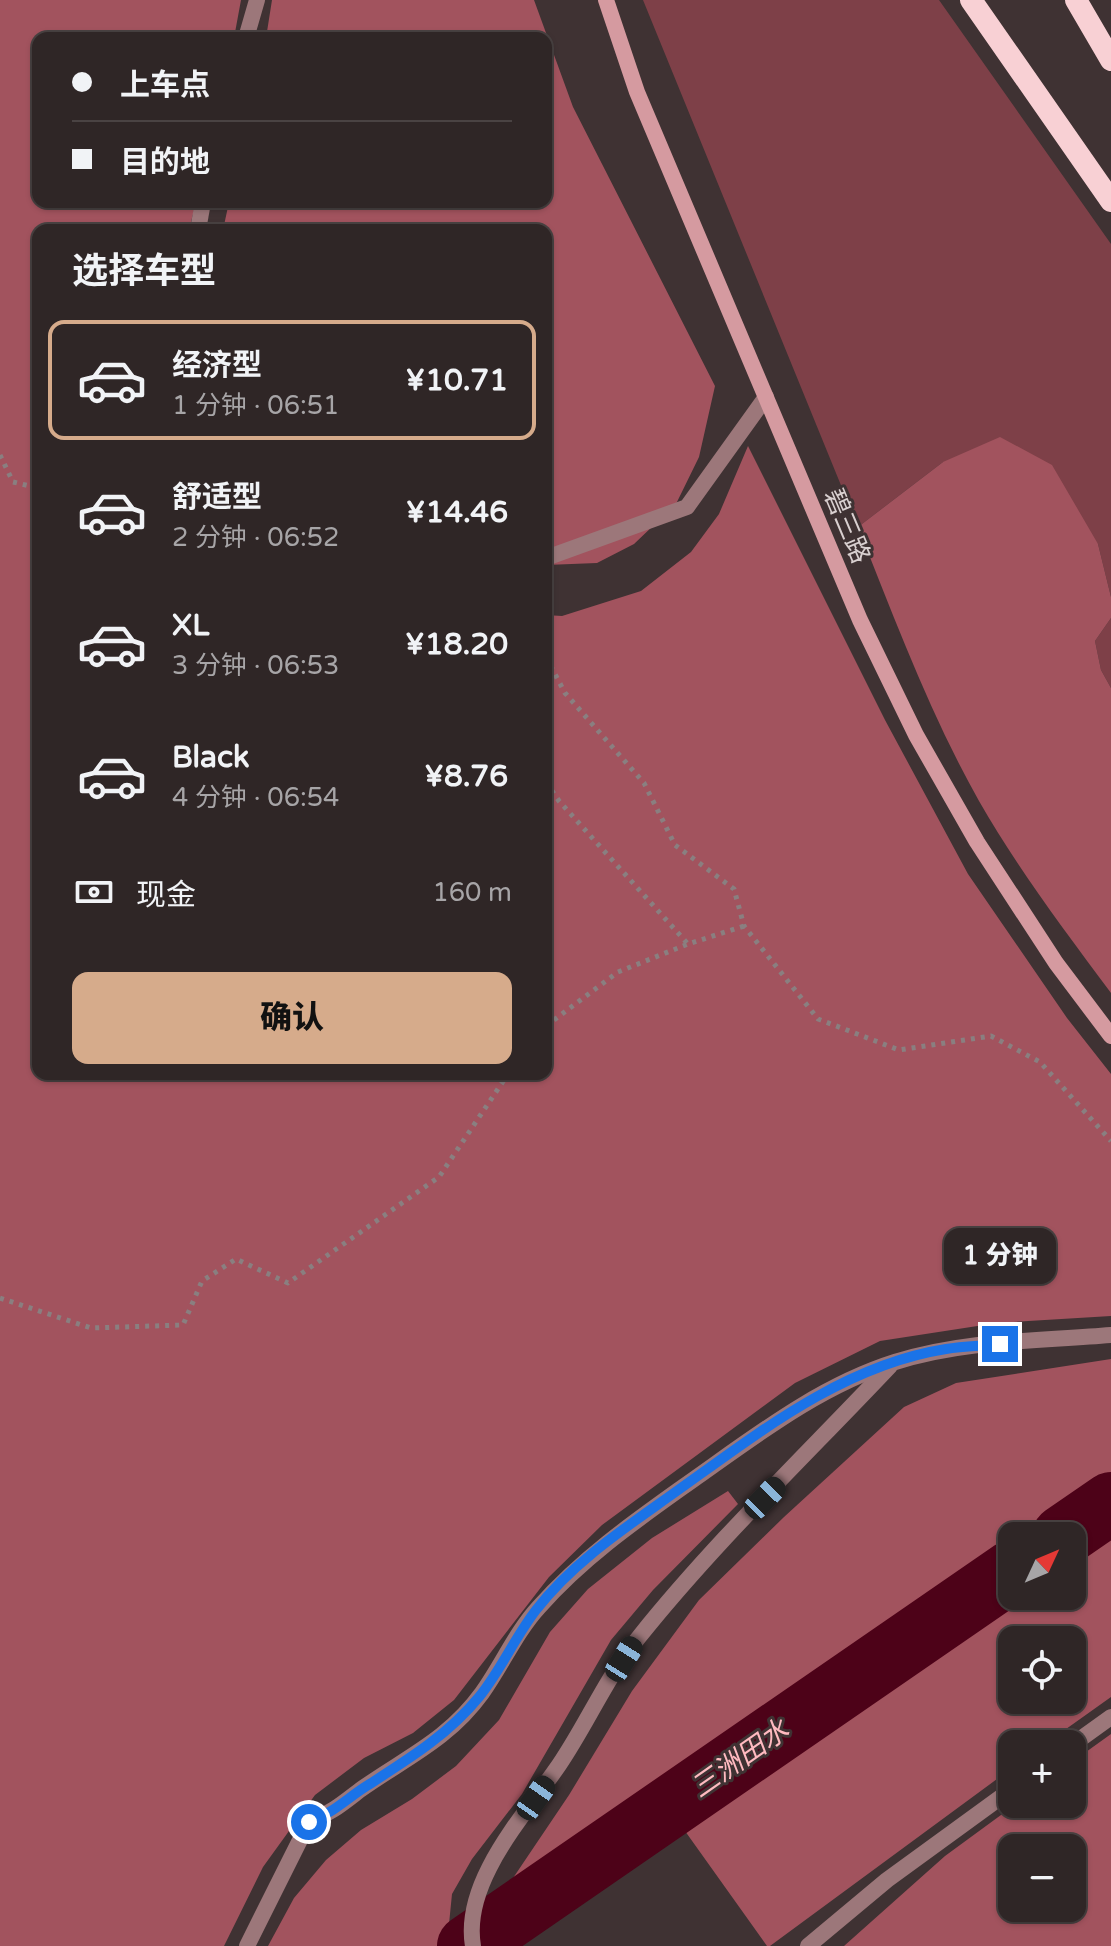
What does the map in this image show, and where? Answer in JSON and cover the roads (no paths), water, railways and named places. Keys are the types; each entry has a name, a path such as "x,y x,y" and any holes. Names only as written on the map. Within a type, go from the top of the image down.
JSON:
{"highway":[{"path":"971,0 1111,201"},
{"path":"1076,0 1111,60"}],"main road":[{"name":"碧三路","path":"606,0 637,92 860,620 916,735 977,842 1056,963 1111,1036"}],"street":[{"path":"248,32 257,0"},
{"path":"552,556 687,507 766,397"},
{"path":"247,1946 309,1822 330,1814 361,1789 414,1757 449,1729 480,1695 536,1610 571,1571 614,1536 787,1414 835,1387 894,1362 945,1349 1111,1335"},
{"path":"473,1946 469,1927 474,1898 488,1868 568,1752 636,1640 679,1589 894,1362"},
{"path":"1086,1735 1111,1717"},
{"path":"808,1946 887,1880 998,1799"}],"waterway":[{"name":"三洲田水","path":"1083,1522 1111,1503"},
{"name":"三洲田水","path":"468,1946 998,1581"}]}
